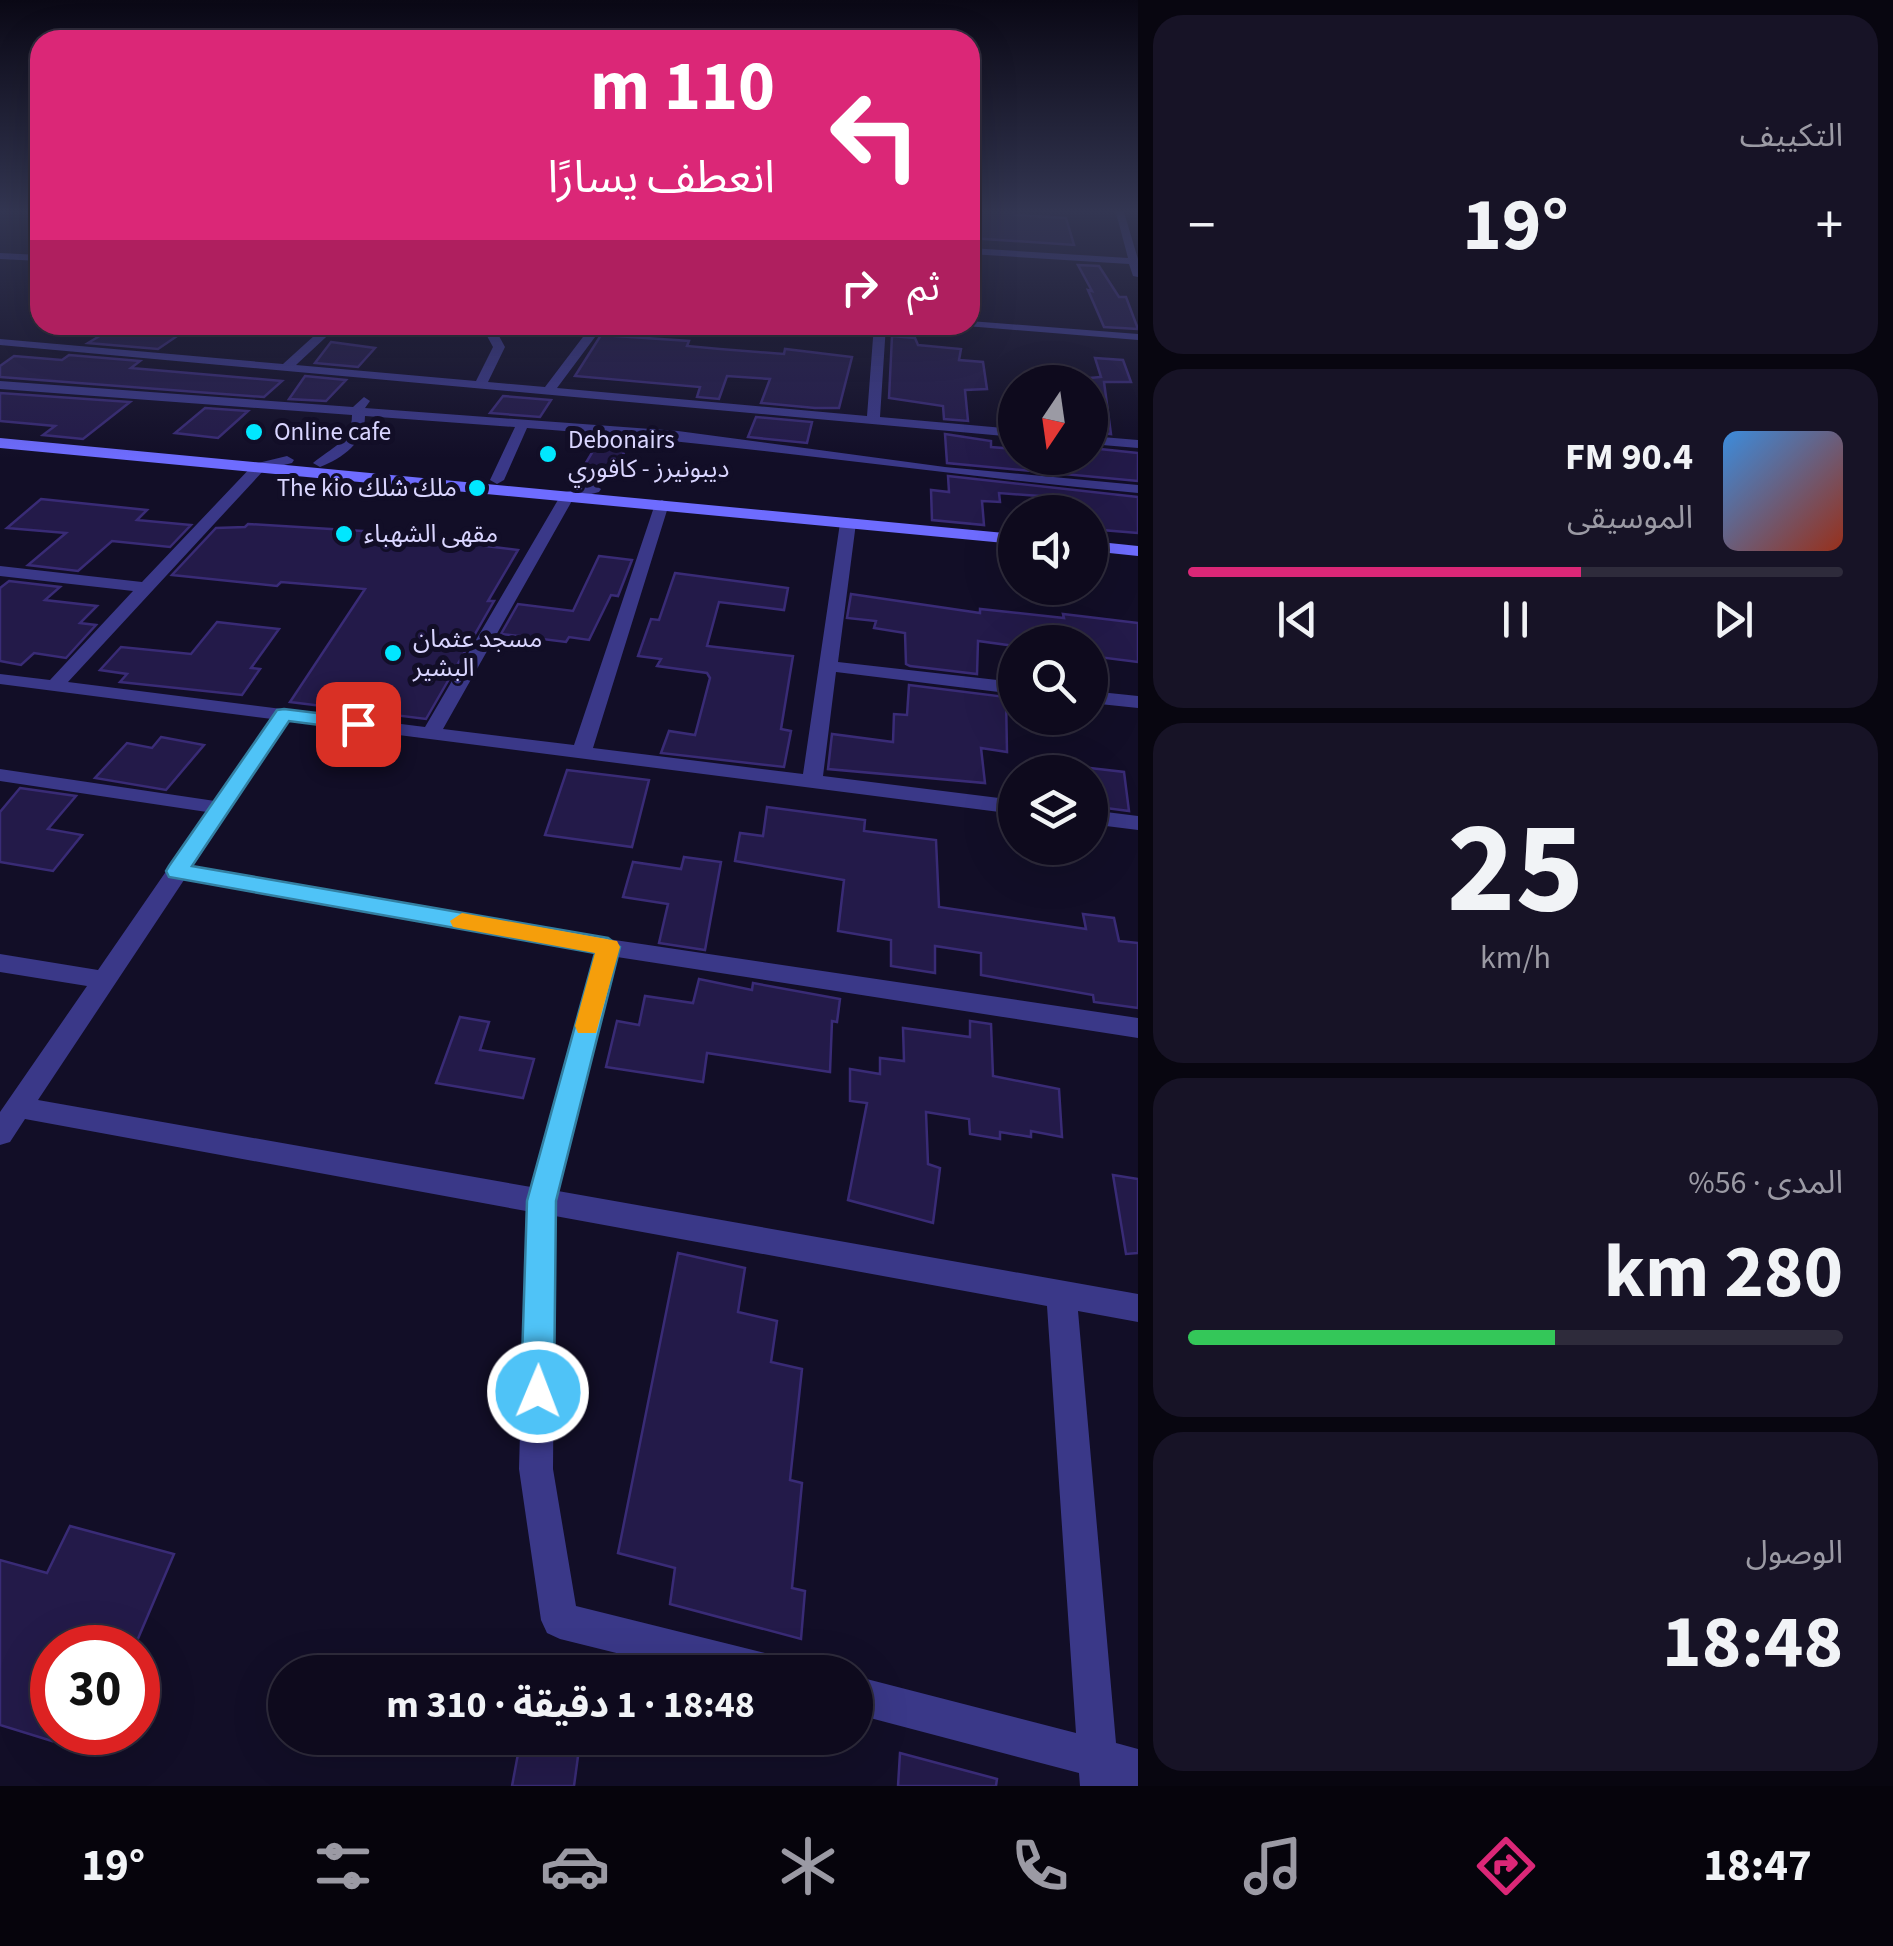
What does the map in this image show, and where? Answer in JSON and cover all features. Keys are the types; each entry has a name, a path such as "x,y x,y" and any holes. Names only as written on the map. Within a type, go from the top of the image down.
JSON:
{"street":[{"path":"980,325 1138,337"},
{"path":"287,366 322,335"},
{"path":"481,384 499,347 492,335"},
{"path":"550,389 590,335"},
{"path":"873,419 879,335"},
{"path":"0,342 998,430"},
{"path":"358,409 387,377"},
{"path":"0,385 678,435 945,472 1138,489"},
{"path":"320,464 353,441 360,421 358,409"},
{"path":"498,480 523,423"},
{"path":"0,433 998,527"},
{"path":"0,442 998,537"},
{"path":"1108,442 1138,444"},
{"path":"54,686 259,467 288,460"},
{"path":"432,733 567,496 594,489"},
{"path":"582,752 662,504"},
{"path":"812,782 848,523"},
{"path":"1108,539 1138,542"},
{"path":"1108,548 1138,551"},
{"path":"0,572 146,588"},
{"path":"828,666 998,686"},
{"path":"0,679 998,805"},
{"path":"1108,698 1138,702"},
{"path":"0,1134 284,714"},
{"path":"0,775 221,808"},
{"path":"1108,818 1138,822"},
{"path":"177,871 608,947 1138,1028"},
{"path":"608,947 541,1201 536,1469 560,1620 697,1655"},
{"path":"0,963 104,980"},
{"path":"18,1107 1138,1308"},
{"path":"1061,1294 1098,1772"},
{"path":"873,1702 1098,1772 1138,1769"}],"building":[{"path":"1089,292 1116,292 1126,297 1138,329 1104,327"},
{"path":"101,335 179,335 158,349 88,343"},
{"path":"601,335 689,341 687,346 720,349 784,354 785,349 852,357 839,408 815,408 761,403 770,379 727,376 719,399 697,397 700,387 575,376"},
{"path":"892,336 915,338 918,345 961,349 959,360 983,362 987,389 965,390 968,421 944,419 943,406 889,398"},
{"path":"331,342 375,348 358,367 315,363"},
{"path":"69,355 140,361 131,368 282,381 264,397 0,377 0,366 14,356 62,360"},
{"path":"1095,358 1123,360 1131,382 1108,382 1108,365 1097,365"},
{"path":"305,376 346,380 326,401 289,399"},
{"path":"0,393 130,402 83,439 43,435 55,426 0,421"},
{"path":"503,396 551,400 540,417 490,413"},
{"path":"205,408 248,411 218,438 175,433"},
{"path":"756,417 812,422 807,443 748,437"},
{"path":"945,434 991,441 991,447 998,448 998,468 947,463"},
{"path":"596,446 626,449 615,469 584,466"},
{"path":"1108,450 1138,453 1138,481 1074,475 1108,475"},
{"path":"948,476 1138,497 1138,533 1108,530 1108,495 999,493 998,502 982,501 984,525 932,520 931,490 949,492"},
{"path":"41,499 147,510 137,520 191,525 170,547 112,541 78,571 28,565 66,533 7,528"},
{"path":"248,524 363,531 518,550 488,601 494,601 426,719 290,702 365,589 281,582 277,586 172,575 216,528"},
{"path":"599,556 632,560 618,596 611,595 589,640 569,637 566,642 501,634 518,604 573,611"},
{"path":"675,573 788,588 784,610 719,602 707,646 793,656 781,729 791,731 784,767 661,753 669,731 695,735 710,678 707,673 657,666 661,659 638,656 651,619 659,620"},
{"path":"9,581 60,587 45,600 97,606 80,623 96,625 66,658 34,653 21,665 0,661 0,588"},
{"path":"851,594 980,613 980,609 1064,618 1063,614 1138,623 1138,662 1108,658 1108,625 998,625 998,644 978,641 977,674 910,666 906,664 905,633 874,628 876,621 847,618"},
{"path":"217,622 279,629 251,668 260,669 242,695 120,682 127,674 100,670 121,647 191,654"},
{"path":"909,685 998,696 998,735 1007,735 1007,752 981,748 985,783 828,769 832,734 893,742 894,714 907,715"},
{"path":"161,737 204,745 166,790 95,778 127,743 152,748"},
{"path":"567,770 649,780 632,847 545,835"},
{"path":"1108,770 1124,772 1129,811 1108,808"},
{"path":"20,788 76,796 48,829 82,835 53,871 0,862 0,812"},
{"path":"767,807 865,820 864,831 936,840 939,907 1086,929 1083,914 1114,918 1119,941 1138,943 1138,1008 1094,1002 1093,995 981,975 981,953 935,946 935,973 891,966 891,940 838,931 844,880 735,861 740,833 763,836"},
{"path":"684,857 721,862 705,950 659,943 668,904 623,897 633,862 681,869"},
{"path":"699,979 752,990 753,983 840,999 837,1022 832,1021 830,1072 707,1053 703,1082 606,1067 617,1021 639,1025 645,996 693,1003"},
{"path":"460,1017 489,1022 480,1050 534,1059 523,1098 436,1083"},
{"path":"970,1021 991,1024 993,1076 1059,1089 1062,1137 1031,1131 1031,1137 1000,1132 1000,1139 970,1134 969,1119 926,1112 928,1164 940,1168 933,1223 848,1200 867,1103 850,1101 850,1069 880,1074 880,1058 904,1061 903,1028 970,1037"},
{"path":"1113,1175 1138,1179 1138,1253 1126,1254"},
{"path":"678,1253 745,1268 738,1312 777,1321 771,1362 802,1369 790,1480 802,1483 792,1588 805,1591 801,1639 670,1604 675,1568 618,1553"},
{"path":"70,1526 174,1554 144,1625 30,1625 30,1734 0,1725 0,1560 47,1573"},
{"path":"900,1753 997,1779 996,1786 898,1786"},
{"path":"518,1755 578,1755 574,1786 512,1786"}],"slow traffic":[{"path":"462,921 608,947 587,1026"}],"place":[{"name":"Online cafe","path":"254,432"},
{"name":"Debonairs ديبونيرز - كافوري","path":"548,454"},
{"name":"The kio ملك شلك","path":"477,488"},
{"name":"مقهى الشهباء","path":"344,534"},
{"name":"مسجد عثمان البشير","path":"393,653"}],"route":[{"path":"358,724 284,714 177,871 608,947 541,1201 538,1392"}]}
